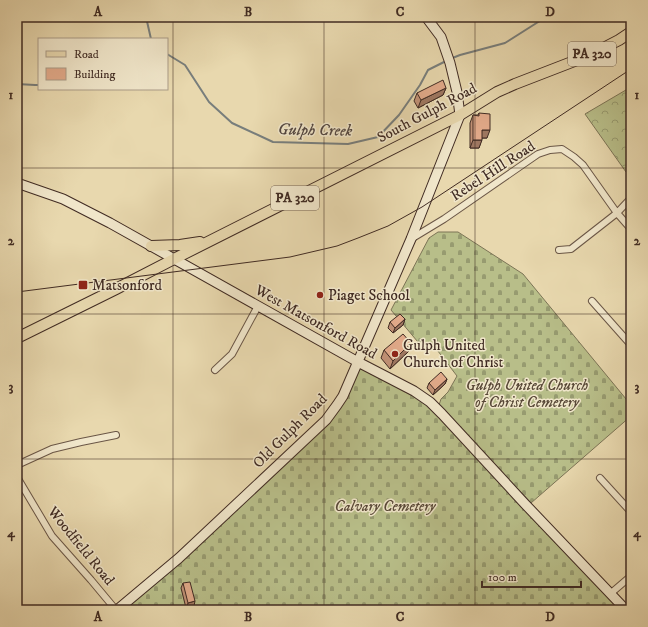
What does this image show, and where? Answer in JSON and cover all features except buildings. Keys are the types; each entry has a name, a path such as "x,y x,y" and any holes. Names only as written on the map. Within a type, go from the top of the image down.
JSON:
{"main road":[{"path":"426,17 441,37 449,59 460,115"},
{"name":"South Gulph Road","path":"174,258 460,115 497,92 590,55 631,32"},
{"name":"Old Gulph Road","path":"117,610 179,558 326,420 337,405 343,396 411,239 460,115"},
{"name":"West Matsonford Road","path":"17,183 62,199 110,223 358,362 414,391 430,402 626,610"},
{"path":"151,246 180,245 210,241"},
{"name":"PA 320","path":"17,338 116,289 174,258"}],"street":[{"name":"Rebel Hill Road","path":"411,239 444,219 538,154 562,149 583,165 617,213 631,229"},
{"path":"559,250 571,249 617,213 631,198"},
{"path":"592,301 631,345"},
{"path":"215,370 232,354 258,306"},
{"path":"17,465 52,449 116,435"},
{"name":"Woodfield Road","path":"17,477 52,536 117,610"},
{"path":"600,478 631,512"},
{"path":"610,594 631,576"}],"green space":[{"path":"631,87 631,135 626,172 585,114"},
{"name":"Gulph United Church of Christ Cemetery","path":"438,232 458,232 523,274 631,405 631,416 531,503 439,405 441,399 448,392 457,376 431,342 423,348 391,310 429,238"},
{"name":"Calvary Cemetery","path":"358,362 414,391 626,610 117,610 326,420"}],"waterway":[{"name":"Gulph Creek","path":"146,17 151,38"},
{"name":"Gulph Creek","path":"450,59 505,43 546,17"},
{"name":"Gulph Creek","path":"168,55 185,65 209,102 232,123 273,142 348,144 378,137 399,115 420,85 428,70 446,61"},
{"path":"17,84 38,85"}],"tram line":[{"path":"17,292 290,257 337,246 388,226 422,207 631,69"}],"place":[{"name":"Matsonford","path":"83,285"},
{"name":"Piaget School","path":"320,295"},
{"name":"Gulph United Church of Christ","path":"395,354"}]}
